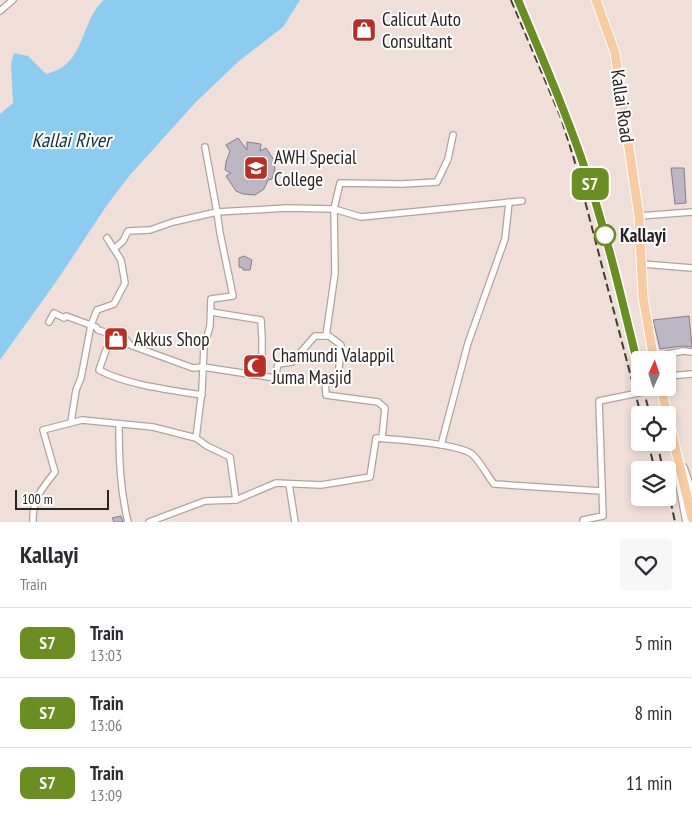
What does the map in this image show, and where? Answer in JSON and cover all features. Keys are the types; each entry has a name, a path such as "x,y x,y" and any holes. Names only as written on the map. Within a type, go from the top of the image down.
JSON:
{"main road":[{"name":"Kallai Road","path":"596,0 615,53 639,216 644,297 653,351"},
{"path":"676,448 692,518"}],"street":[{"path":"0,11 13,0"},
{"path":"326,336 335,273 334,209 340,183 402,184 437,182 448,159 453,135"},
{"path":"196,438 202,395 204,347 210,326 211,299 233,296 204,147"},
{"path":"114,249 123,241 128,231 150,230 173,222 217,212 287,208 334,209 361,217 522,201"},
{"path":"441,445 468,344 504,238 509,202"},
{"path":"639,216 692,212"},
{"path":"71,422 76,390 81,378 91,325 96,312 100,308 114,304 125,283 121,260 107,238"},
{"path":"643,264 692,268"},
{"path":"211,312 260,320 262,375"},
{"path":"49,322 54,313 125,338 130,344 173,362 193,368 203,367 275,378 278,364 292,362 315,336 329,336 341,345 338,380"},
{"path":"106,350 100,370 111,376 175,391 202,395"},
{"path":"676,353 683,351 692,352"},
{"path":"676,375 692,374"},
{"path":"325,379 326,395 378,402 385,408 382,438"},
{"path":"583,522 583,520 603,516 599,401 631,394"},
{"path":"32,522 33,504 55,472 42,430 82,420 153,427 196,438 207,446 230,456 236,500"},
{"path":"119,424 120,472 123,485 123,502 128,522"},
{"path":"149,522 205,501 236,500 276,483 321,485 370,477 376,438 441,445 472,454 494,484 601,492"},
{"path":"676,445 692,491"},
{"path":"673,451 686,522"},
{"path":"289,484 295,522"}],"water":[{"name":"Kallai River","path":"104,0 300,0 283,27 239,61 196,102 130,175 107,205 56,282 0,360 0,114 13,103 11,64 14,53 28,56 46,74 60,69 71,59 81,43 92,15"}],"building":[{"path":"238,138 247,150 247,142 261,144 260,151 266,148 274,160 275,169 272,179 268,180 264,189 255,195 236,191 226,176 231,173 225,170 230,151 226,145"},
{"path":"671,168 684,168 686,203 675,204"},
{"path":"244,256 252,260 250,270 243,270 243,268 239,267 239,258"},
{"path":"689,316 692,347 682,346 660,349 653,320"},
{"path":"121,516 123,522 114,522 112,518"}],"railway":[{"path":"511,0 561,118 574,159 639,406"},
{"path":"578,151 598,211 634,351"},
{"path":"645,396 648,406"},
{"path":"650,451 653,461"},
{"path":"659,451 661,461"},
{"path":"672,506 675,522"}],"train":[{"name":"S7","path":"518,0 554,84 584,166 607,242 634,351"}],"place":[{"name":"Calicut Auto Consultant","path":"364,30"},
{"name":"AWH Special College","path":"256,168"},
{"name":"Kallayi","path":"605,235"},
{"name":"Akkus Shop","path":"116,339"},
{"name":"Chamundi Valappil Juma Masjid","path":"255,366"}]}
